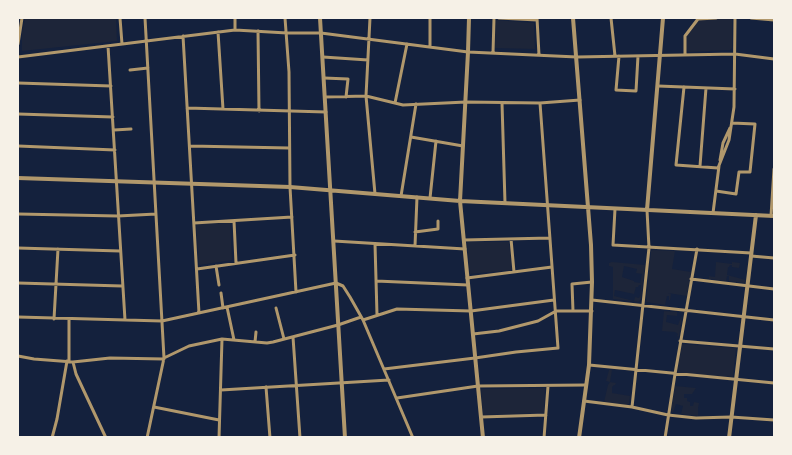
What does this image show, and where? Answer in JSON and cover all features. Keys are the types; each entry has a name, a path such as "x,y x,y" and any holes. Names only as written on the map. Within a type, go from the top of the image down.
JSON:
{"street":[{"path":"18,44 22,18"},
{"path":"120,18 122,44"},
{"path":"145,18 164,358 146,438"},
{"path":"235,18 236,30"},
{"path":"285,18 289,72 290,187 296,292"},
{"path":"320,18 345,438"},
{"path":"370,18 366,96 375,194"},
{"path":"430,18 430,47"},
{"path":"469,18 460,201 483,438"},
{"path":"493,53 494,18"},
{"path":"499,18 537,19 539,55"},
{"path":"573,18 589,207 592,282 589,365 580,438"},
{"path":"611,18 617,56 616,90 636,91 638,56"},
{"path":"632,407 649,248 647,210 663,18"},
{"path":"685,55 685,36 698,19 716,18"},
{"path":"714,213 718,168 723,144 732,123 734,107 735,18"},
{"path":"751,18 774,20"},
{"path":"18,57 236,30 321,33 468,52 576,57 735,54 774,59"},
{"path":"258,31 259,111"},
{"path":"218,32 223,109"},
{"path":"184,36 199,313"},
{"path":"395,103 407,44"},
{"path":"108,46 125,320"},
{"path":"323,57 368,60"},
{"path":"130,70 148,68"},
{"path":"324,78 348,79 346,96"},
{"path":"18,83 111,86"},
{"path":"658,86 735,89"},
{"path":"684,87 676,165 718,168"},
{"path":"700,166 706,88"},
{"path":"325,98 366,96 403,105 466,102 540,103 580,100"},
{"path":"502,103 505,203"},
{"path":"384,369 558,348 540,103"},
{"path":"401,196 416,104"},
{"path":"187,108 326,112"},
{"path":"18,114 113,117"},
{"path":"716,191 736,194 739,172 750,172 755,124 732,123"},
{"path":"114,130 131,129"},
{"path":"411,137 463,146"},
{"path":"430,198 436,141"},
{"path":"18,146 115,150"},
{"path":"190,146 289,148"},
{"path":"18,178 290,187 460,201 773,216 774,169"},
{"path":"414,246 417,197"},
{"path":"615,209 613,245 697,249 774,258"},
{"path":"18,214 118,216 156,214"},
{"path":"729,438 756,215"},
{"path":"194,223 292,217"},
{"path":"234,221 236,263"},
{"path":"415,232 438,229 438,221"},
{"path":"464,240 550,238"},
{"path":"511,239 514,272"},
{"path":"334,241 465,249"},
{"path":"375,244 377,316"},
{"path":"18,248 120,251"},
{"path":"665,438 697,249"},
{"path":"54,319 58,250"},
{"path":"197,269 295,255"},
{"path":"216,266 219,285"},
{"path":"467,278 552,267"},
{"path":"691,279 774,288"},
{"path":"376,281 468,286"},
{"path":"573,311 572,284 592,282"},
{"path":"18,283 122,286"},
{"path":"18,317 162,321 336,283 343,286 362,319 413,438"},
{"path":"221,293 234,340"},
{"path":"18,356 70,361 110,358 164,358 189,346 222,339 268,343 377,316 397,309 471,311 554,300"},
{"path":"592,300 774,320"},
{"path":"276,308 284,339"},
{"path":"473,334 499,331 538,321 556,311 592,311"},
{"path":"52,438 70,361 69,319"},
{"path":"255,342 256,332"},
{"path":"293,337 300,438"},
{"path":"219,438 222,339"},
{"path":"680,341 774,349"},
{"path":"70,361 106,438"},
{"path":"589,365 774,383"},
{"path":"220,390 389,380"},
{"path":"397,398 478,386 586,385"},
{"path":"544,438 548,386"},
{"path":"266,387 270,438"},
{"path":"584,401 696,418 731,417 774,420"},
{"path":"154,407 219,420"},
{"path":"481,417 546,415"}],"shaded area":[{"path":"25,18 116,18 117,41 22,51 22,32"},
{"path":"732,18 732,48 730,50 689,52 686,49 686,37 699,20"},
{"path":"495,20 534,23 535,49 495,48"},
{"path":"230,223 232,260 199,265 196,224"},
{"path":"467,242 509,242 512,270 470,274"},
{"path":"651,251 675,251 672,269 691,272 687,296 668,293 671,294 670,300 669,296 667,296 665,305 646,302"},
{"path":"716,262 740,263 739,268 730,265 727,275 746,280 745,282 729,281 729,276 727,276 726,281 709,279 709,276 715,277"},
{"path":"609,263 645,265 641,299 639,302 613,299 613,267 609,266","holes":["624,266 637,269 636,273 642,274 640,283 622,277","641,285 640,296 639,298 635,297 634,301 614,296 615,290 634,294 636,287"]},
{"path":"664,311 677,312 677,316 667,315 666,322 678,325 682,317 679,337 675,332 662,331"},
{"path":"682,344 736,348 733,377 677,373"},
{"path":"609,370 612,370 610,382 606,381"},
{"path":"610,382 616,383 612,387 612,393 630,396 629,404 604,402"},
{"path":"675,386 696,388 692,394 684,394 684,398 687,398 687,401 690,402 690,406 693,406 694,402 699,403 698,416 681,414 683,406 676,404 673,413 671,411"},
{"path":"545,388 544,413 483,415 481,389"}]}
